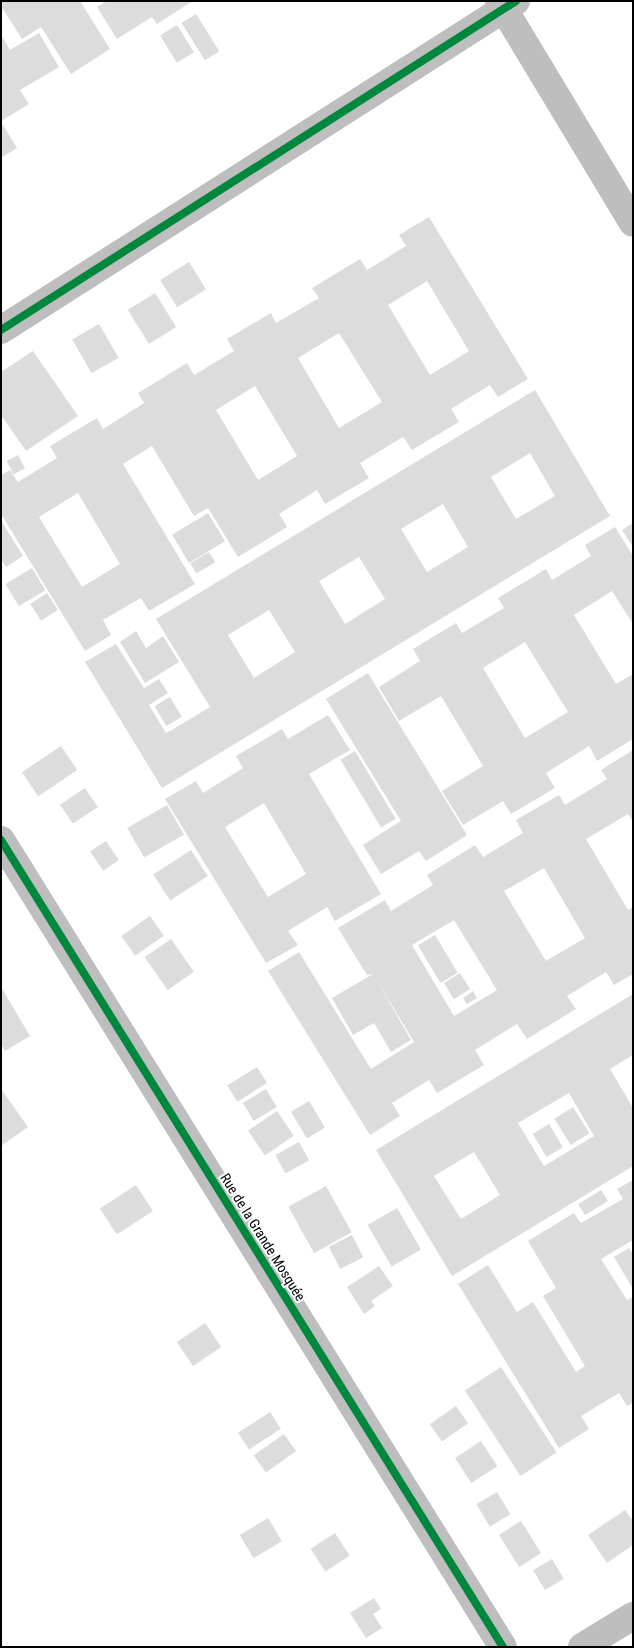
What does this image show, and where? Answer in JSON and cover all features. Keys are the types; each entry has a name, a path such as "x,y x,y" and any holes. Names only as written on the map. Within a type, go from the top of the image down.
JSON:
{"street":[{"path":"1,330 506,4 633,223"},
{"name":"Rue de la Grande Mosquée","path":"1,840 503,1647"},
{"path":"582,1647 633,1616"}],"building":[{"path":"1,1 80,1 110,49 71,74 41,27 22,39 1,6"},
{"path":"107,1 193,1 157,24 152,17 117,39 97,7"},
{"path":"196,14 219,51 205,60 182,23"},
{"path":"177,25 194,52 177,63 160,36"},
{"path":"39,33 59,67 20,90 29,104 1,121 1,35 10,50"},
{"path":"3,125 17,148 1,158 1,126"},
{"path":"429,217 528,379 498,397 490,385 451,409 459,422 412,450 403,437 360,463 369,478 325,504 317,490 279,514 287,527 238,557 208,508 194,516 152,446 123,464 195,584 149,611 141,598 103,620 111,635 85,651 1,514 1,475 10,470 18,482 57,458 50,446 97,418 103,429 144,403 138,393 187,363 194,375 234,351 227,339 271,313 276,323 319,298 312,288 360,259 367,270 406,246 399,235","holes":["427,281 469,351 430,375 388,305","339,333 382,402 339,428 298,358","255,386 297,456 258,480 216,410","78,493 120,564 82,587 39,517"]},
{"path":"189,262 206,289 177,307 160,280"},
{"path":"155,293 176,327 149,344 128,310"},
{"path":"99,324 118,358 92,373 72,340"},
{"path":"33,351 78,416 26,451 1,415 1,372"},
{"path":"535,390 610,516 162,788 85,662 116,644 144,688 159,679 168,693 149,705 166,733 210,707 156,619","holes":["530,453 555,496 516,519 491,477","443,504 468,547 427,572 401,529","359,557 385,599 345,624 319,581","269,610 295,652 254,678 228,635"]},
{"path":"18,455 25,468 14,474 7,461"},
{"path":"208,513 225,541 189,563 172,535"},
{"path":"1,520 23,556 6,567 1,559"},
{"path":"633,523 633,547 622,530"},
{"path":"615,527 633,556 633,624 612,591 574,615 616,684 633,674 633,739 597,761 589,746 546,773 555,788 511,814 503,801 463,825 442,791 483,766 441,696 399,721 379,687 420,661 413,649 456,623 462,633 504,608 498,598 546,569 552,580 591,556 585,545","holes":["525,642 568,712 525,738 483,668"]},
{"path":"209,552 215,562 196,574 190,563"},
{"path":"32,568 45,590 19,606 5,584"},
{"path":"47,593 58,610 41,621 30,604"},
{"path":"136,631 146,648 163,636 179,662 145,683 120,642"},
{"path":"368,673 467,835 426,861 419,851 381,874 363,845 401,821 326,699"},
{"path":"170,697 182,717 166,726 155,706"},
{"path":"328,715 350,750 309,774 381,894 335,921 327,907 288,931 298,945 266,963 165,799 196,781 203,793 243,768 236,756 282,729 288,739","holes":["264,803 306,874 268,897 225,827"]},
{"path":"61,746 77,770 38,796 22,772"},
{"path":"633,750 633,822 628,814 586,839 628,910 633,907 633,974 614,985 606,972 567,996 576,1009 527,1039 517,1024 475,1050 484,1065 437,1093 429,1080 392,1103 400,1116 370,1135 268,971 299,952 371,1069 414,1042 376,979 411,1040 391,1052 374,1023 353,1035 332,998 373,974 367,975 338,928 385,900 391,911 433,885 427,875 475,845 483,857 523,833 516,820 559,795 565,805 607,779 601,770","holes":["544,868 585,938 546,961 504,891","454,920 497,990 454,1016 412,945"]},
{"path":"355,751 396,819 381,827 340,760"},
{"path":"85,788 98,807 73,824 60,805"},
{"path":"167,805 184,834 144,857 127,828"},
{"path":"106,841 119,860 103,871 90,852"},
{"path":"191,850 208,876 170,901 153,875"},
{"path":"150,916 164,936 135,956 121,936"},
{"path":"435,935 458,973 441,983 418,945"},
{"path":"171,939 194,972 168,990 145,957"},
{"path":"460,973 470,989 454,999 444,983"},
{"path":"1,987 30,1036 5,1051 1,1044"},
{"path":"473,991 477,998 467,1004 463,998"},
{"path":"633,994 633,1055 610,1069 633,1108 633,1166 452,1276 376,1150","holes":["569,1093 594,1136 544,1166 518,1123","474,1152 500,1195 461,1219 434,1176"]},
{"path":"257,1067 267,1083 237,1102 227,1086"},
{"path":"1,1089 28,1127 1,1146"},
{"path":"266,1089 277,1107 254,1121 243,1103"},
{"path":"309,1101 325,1128 307,1138 291,1112"},
{"path":"573,1107 589,1133 571,1145 554,1119"},
{"path":"277,1111 294,1136 265,1155 248,1131"},
{"path":"549,1124 563,1147 547,1157 533,1134"},
{"path":"299,1142 309,1160 286,1173 275,1155"},
{"path":"633,1180 633,1240 601,1259 627,1300 633,1297 633,1403 627,1406 619,1393 581,1416 589,1429 559,1448 458,1284 488,1265 517,1312 533,1302 576,1372 585,1366 543,1296 556,1288 528,1241 574,1213 581,1223 623,1199 617,1189"},
{"path":"136,1185 153,1211 117,1234 100,1208"},
{"path":"326,1186 352,1232 314,1253 288,1207"},
{"path":"601,1190 608,1201 585,1215 578,1204"},
{"path":"397,1208 421,1250 392,1267 368,1225"},
{"path":"352,1235 363,1257 340,1269 329,1247"},
{"path":"629,1248 633,1254 633,1289 614,1257"},
{"path":"379,1266 393,1286 371,1301 375,1306 364,1314 347,1287"},
{"path":"205,1323 221,1347 193,1366 177,1342"},
{"path":"501,1367 557,1453 520,1476 465,1390"},
{"path":"456,1406 468,1423 442,1442 430,1424"},
{"path":"270,1412 281,1429 249,1449 238,1433"},
{"path":"284,1434 296,1451 266,1472 254,1455"},
{"path":"481,1441 497,1466 471,1483 455,1458"},
{"path":"497,1492 510,1514 490,1527 476,1504"},
{"path":"625,1510 633,1521 633,1545 607,1563 588,1535"},
{"path":"268,1518 282,1541 254,1558 240,1535"},
{"path":"521,1521 541,1553 519,1567 499,1535"},
{"path":"335,1533 350,1556 325,1571 311,1549"},
{"path":"552,1559 564,1579 545,1590 533,1570"},
{"path":"374,1598 381,1609 373,1614 382,1628 366,1638 350,1613"}],"cycle path":[{"path":"1,330 516,1"},
{"path":"1,840 503,1647"}]}
